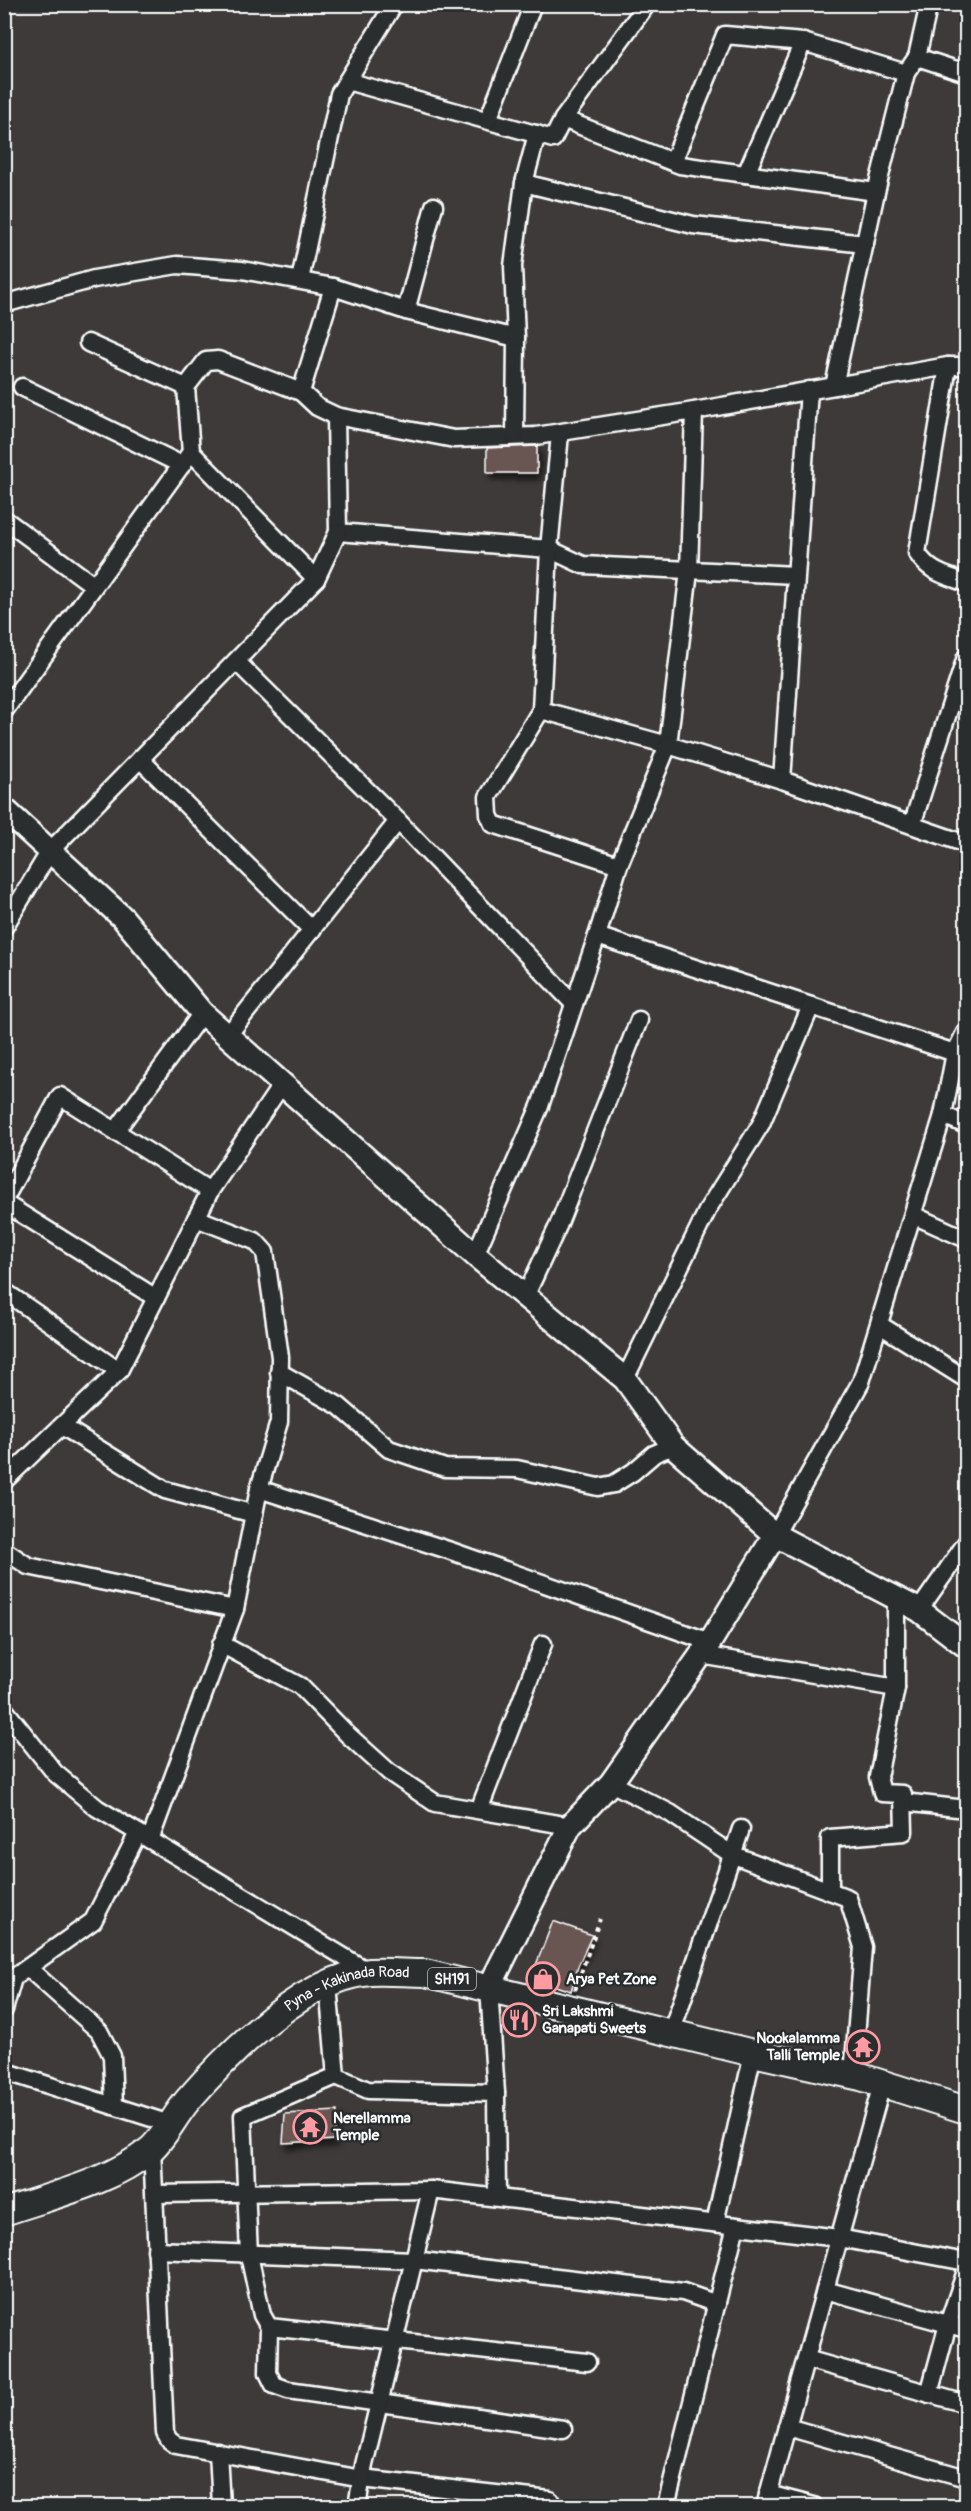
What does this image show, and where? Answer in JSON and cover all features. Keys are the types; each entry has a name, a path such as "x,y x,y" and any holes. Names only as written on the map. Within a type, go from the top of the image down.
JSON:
{"main road":[{"name":"Pyna - Kakinada Road","path":"4,2212 125,2168 152,2148 216,2068 285,2007 336,1980 369,1972 425,1973 853,2075 966,2110"}],"street":[{"path":"300,280 339,94 394,4"},
{"path":"488,120 533,4"},
{"path":"347,81 553,138 563,119 646,4"},
{"path":"834,386 876,192 906,73 917,57 929,4"},
{"path":"673,162 725,35 803,42 906,73"},
{"path":"746,174 803,42"},
{"path":"917,57 966,73"},
{"path":"563,119 680,165 876,192"},
{"path":"515,436 516,338 513,266 524,183 537,134"},
{"path":"524,183 693,225 865,243"},
{"path":"406,311 434,206"},
{"path":"4,304 93,279 177,265 242,270 333,287 406,311 516,338"},
{"path":"301,392 333,287"},
{"path":"87,343 186,387"},
{"path":"4,711 187,458 186,387 206,361 218,360 301,392 317,407 336,416 454,439 560,434 948,366 966,366"},
{"path":"948,366 917,553 925,565 934,572 966,583"},
{"path":"22,387 187,458 316,579"},
{"path":"782,780 809,390"},
{"path":"475,1255 540,1106 619,865 668,745 689,571 694,411"},
{"path":"4,927 50,851 316,579 339,532 336,416"},
{"path":"560,434 549,549 542,710 488,797 489,815 493,824 619,865"},
{"path":"4,519 93,585"},
{"path":"339,532 549,549 583,565 795,575"},
{"path":"912,825 966,657"},
{"path":"236,661 398,821 574,1004"},
{"path":"542,710 782,780 966,844"},
{"path":"140,759 312,930"},
{"path":"4,809 123,918 202,1013 475,1255 625,1379 673,1446 775,1535 919,1610 966,1646"},
{"path":"228,1035 398,821"},
{"path":"597,936 955,1053"},
{"path":"625,1379 709,1207 761,1124 811,1006"},
{"path":"115,1131 202,1013"},
{"path":"525,1297 558,1226 639,1020"},
{"path":"497,2198 496,2093 489,1988 570,1826 611,1783 705,1648 775,1535 861,1382 943,1115 955,1053 966,1031"},
{"path":"4,1481 119,1371 210,1191 282,1084"},
{"path":"156,1298 4,1201 60,1096 210,1191"},
{"path":"943,1115 966,1125"},
{"path":"913,1215 966,1239"},
{"path":"4,2010 8,1986 13,1978 93,1921 144,1836 235,1609 259,1489 279,1422 280,1357 265,1252 255,1241 196,1218"},
{"path":"4,1291 119,1371"},
{"path":"880,1325 966,1379"},
{"path":"279,1372 339,1406 388,1449 445,1468 517,1469 598,1487 614,1484 654,1454 673,1446"},
{"path":"62,1426 165,1490 254,1514"},
{"path":"259,1489 451,1551 705,1648 896,1688"},
{"path":"919,1610 966,1543"},
{"path":"4,1550 28,1566 235,1609"},
{"path":"830,1891 830,1838 904,1832 903,1794 882,1793 878,1777 896,1688 896,1598"},
{"path":"221,1644 300,1686 389,1772 435,1803 570,1826"},
{"path":"479,1810 543,1644"},
{"path":"4,1709 55,1773 96,1808 369,1972"},
{"path":"611,1783 670,1813 731,1854 848,1898 863,1947 853,2075"},
{"path":"903,1802 966,1809"},
{"path":"671,2033 741,1829"},
{"path":"28,1968 99,2031 112,2056 114,2106"},
{"path":"328,1985 336,2076"},
{"path":"715,2223 753,2053"},
{"path":"4,2070 170,2124"},
{"path":"496,2093 369,2090 336,2076 243,2115 249,2255 262,2315 269,2327 268,2373 274,2385 288,2390 563,2429"},
{"path":"814,2506 766,2500 882,2084"},
{"path":"152,2148 156,2194 156,2250 165,2433 169,2440 176,2445 362,2480 550,2500"},
{"path":"357,2506 379,2403 431,2190"},
{"path":"156,2194 431,2190 839,2238 966,2262"},
{"path":"666,2506 736,2226"},
{"path":"156,2250 414,2260 683,2292 717,2304"},
{"path":"929,2394 948,2324 966,2271"},
{"path":"825,2290 966,2329"},
{"path":"269,2327 587,2362"},
{"path":"806,2359 966,2404"},
{"path":"787,2427 966,2478"},
{"path":"218,2452 221,2506"}],"path":[{"path":"569,2008 600,1919"}],"building":[{"path":"537,446 537,473 487,473 487,448"},
{"path":"553,1921 592,1935 578,1966 571,1991 531,1978"},
{"name":"Nerellamma Temple","path":"337,2111 334,2140 283,2143 285,2114"}],"place":[{"name":"Arya Pet Zone","path":"543,1979"},
{"name":"Sri Lakshmi Ganapati Sweets","path":"519,2020"},
{"name":"Nookalamma Talli Temple","path":"863,2047"},
{"name":"Nerellamma Temple","path":"310,2127"}]}
